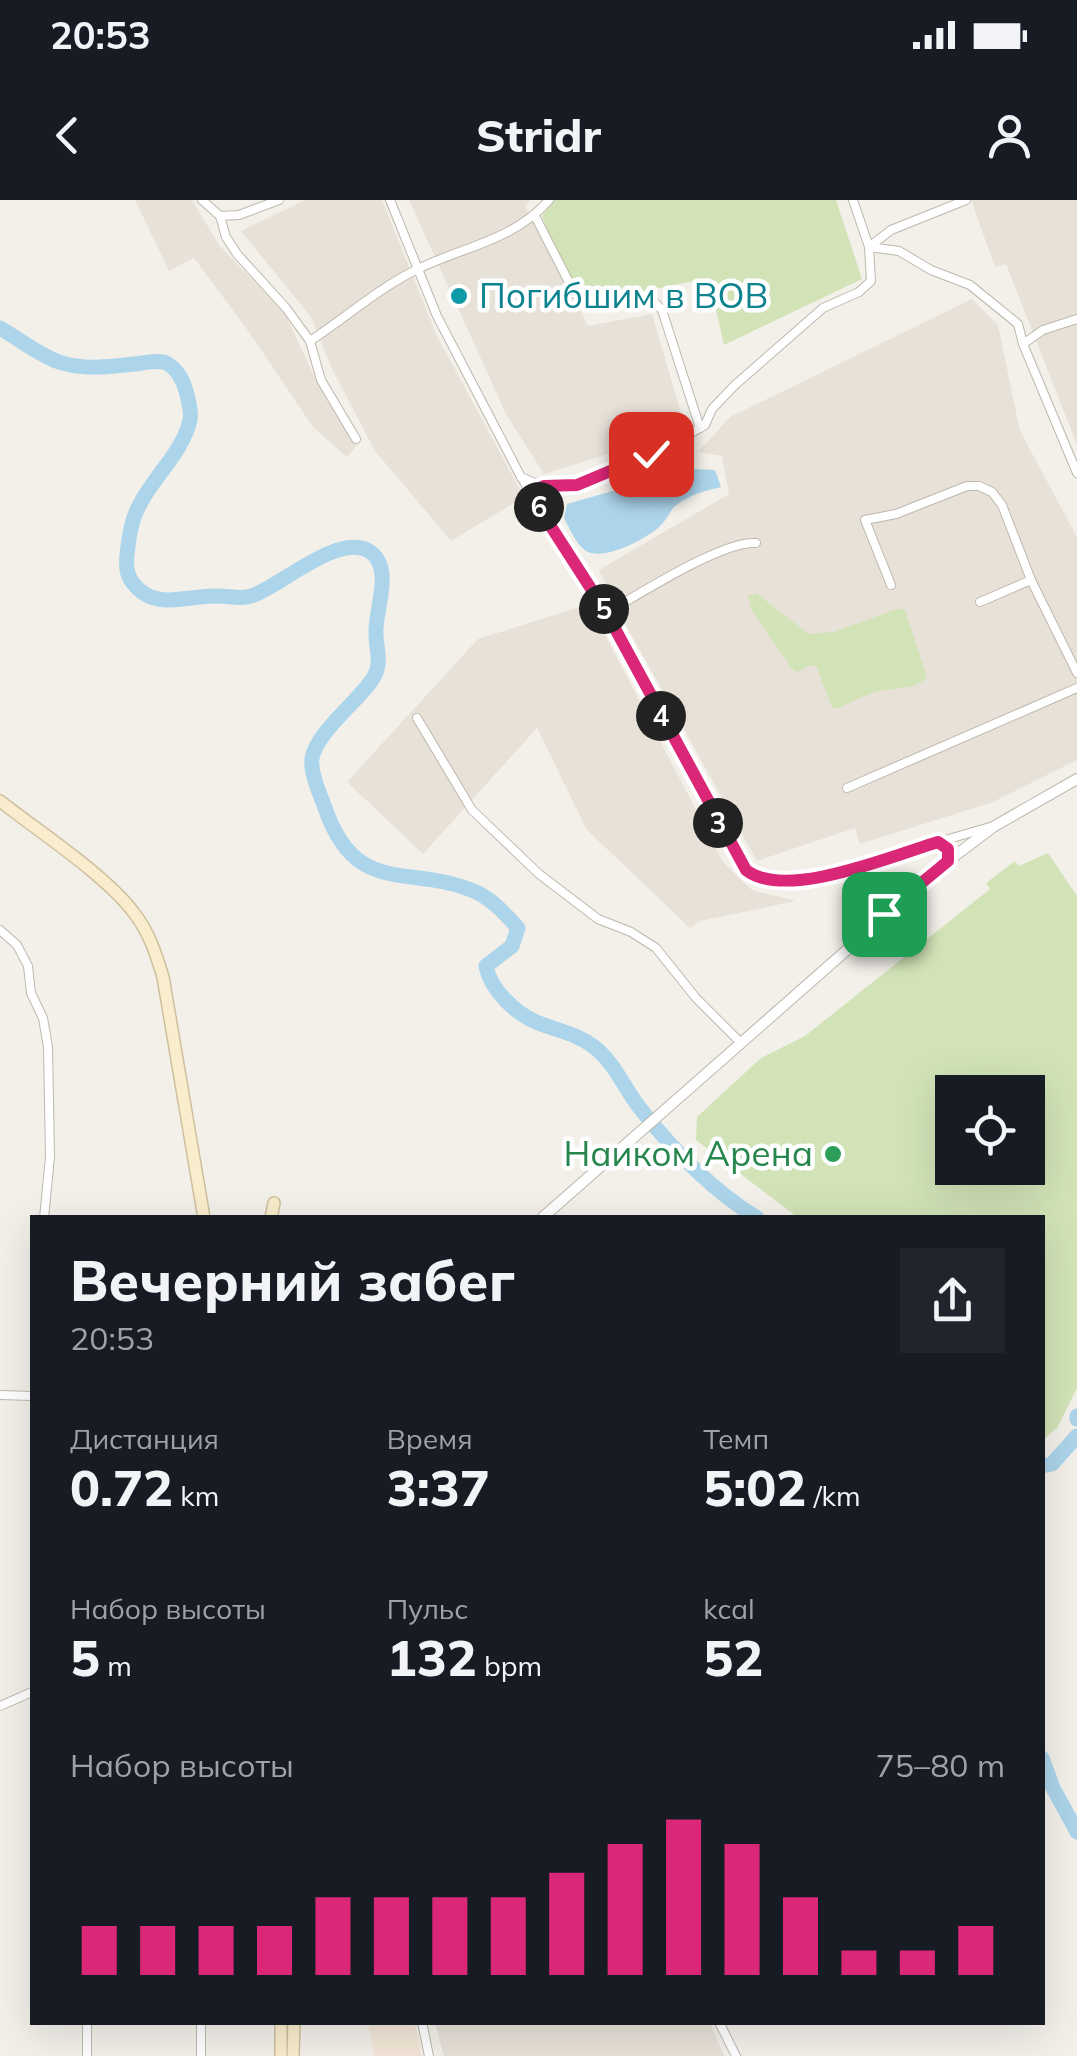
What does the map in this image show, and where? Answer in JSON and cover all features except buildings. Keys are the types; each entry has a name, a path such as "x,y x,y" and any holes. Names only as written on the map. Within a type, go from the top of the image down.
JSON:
{"main road":[{"path":"0,802 107,886 133,911 152,942 162,978 203,1215"},
{"path":"272,1215 274,1203"},
{"path":"280,2025 281,2056"},
{"path":"293,2056 294,2025"}],"street":[{"path":"202,200 220,216 226,237 237,254 310,341 321,380 356,439"},
{"path":"220,216 238,215 279,200"},
{"path":"390,200 438,316 521,477 606,612 736,858 754,876 785,884 993,827"},
{"path":"310,341 418,268 504,236 535,216 549,200"},
{"path":"521,477 544,486 587,482 706,425 712,409 823,308 859,292 871,281 868,247 853,200"},
{"path":"868,247 891,230 966,200"},
{"path":"535,216 575,294 584,301 653,298 662,310 700,428"},
{"path":"868,247 898,250 931,270 970,285 1018,324 1076,469"},
{"path":"1023,344 1043,330 1077,320"},
{"path":"530,494 544,486"},
{"path":"891,585 865,520 896,514 966,486 992,492 1002,504 1030,580 1077,672"},
{"path":"606,612 740,544 756,544"},
{"path":"980,602 1030,580"},
{"path":"847,788 1077,688"},
{"path":"417,718 472,810 583,908 656,948 696,998 740,1042"},
{"path":"545,1215 948,861 993,827 1077,779"},
{"path":"938,842 948,849 948,861"},
{"path":"0,930 17,946 28,966 31,993 44,1018 50,1157 44,1215"},
{"path":"0,1396 30,1396"},
{"path":"0,1706 30,1693"},
{"path":"87,2056 88,2025"},
{"path":"200,2025 201,2056"},
{"path":"423,2025 429,2056"},
{"path":"720,2025 736,2056"}],"shaded area":[{"path":"135,200 192,200 219,245 285,314 314,376 357,445 347,457 313,427 194,258 169,271"},
{"path":"305,200 382,200 437,336 524,497 451,541 375,451 332,369 311,317 241,231"},
{"path":"409,200 530,200 525,206 588,326 652,314 686,430 544,474 506,414"},
{"path":"971,200 1077,200 1077,445 1006,264 995,267"},
{"path":"972,299 998,325 1020,431 1077,537 1077,760 993,802 860,844 855,828 757,861 599,570 729,494 722,456 698,452 730,417"},
{"path":"589,604 723,862 752,890 796,901 700,921 690,928 587,830 537,728 423,854 347,782 478,639"},
{"path":"368,2025 415,2025 421,2056 375,2056"},
{"path":"436,2025 711,2025 724,2056 444,2056"}],"green space":[{"path":"554,200 836,200 862,279 724,345 709,278 600,300 579,291 563,268 542,216"},
{"path":"756,593 809,634 834,632 897,609 905,610 927,678 911,686 870,694 836,709 816,666 797,672 792,669 751,609 748,595"},
{"name":"Наиком Арена","path":"1048,853 1077,896 1077,1388 1057,1428 1045,1438 1045,1215 794,1215 696,1140 697,1117 761,1058 805,1036 990,889 986,883 1015,861 1019,866"}],"water":[{"path":"690,469 715,470 721,487 683,501 657,529 615,551 586,551 564,518 567,504"}],"waterway":[{"path":"0,328 68,365 96,367 160,361 181,378 190,420 175,453 140,504 130,535 127,570 142,592 161,600 244,597 342,549 357,547 376,558 382,577 376,673 321,738 312,758 316,783 338,837 353,856 370,867 454,884 478,893 500,909 518,928 512,946 486,966 498,991 528,1018 579,1038 601,1053 678,1153 753,1215"},
{"path":"1045,1465 1052,1464 1077,1436"},
{"path":"1045,1766 1077,1832"}],"place":[{"name":"Погибшим в ВОВ","path":"459,296"},
{"name":"Наиком Арена","path":"833,1154"}],"route":[{"path":"651,454 577,485 544,486 530,494 606,612 736,858 746,870 766,881 785,884 938,842 948,849 948,861 884,914"}]}
